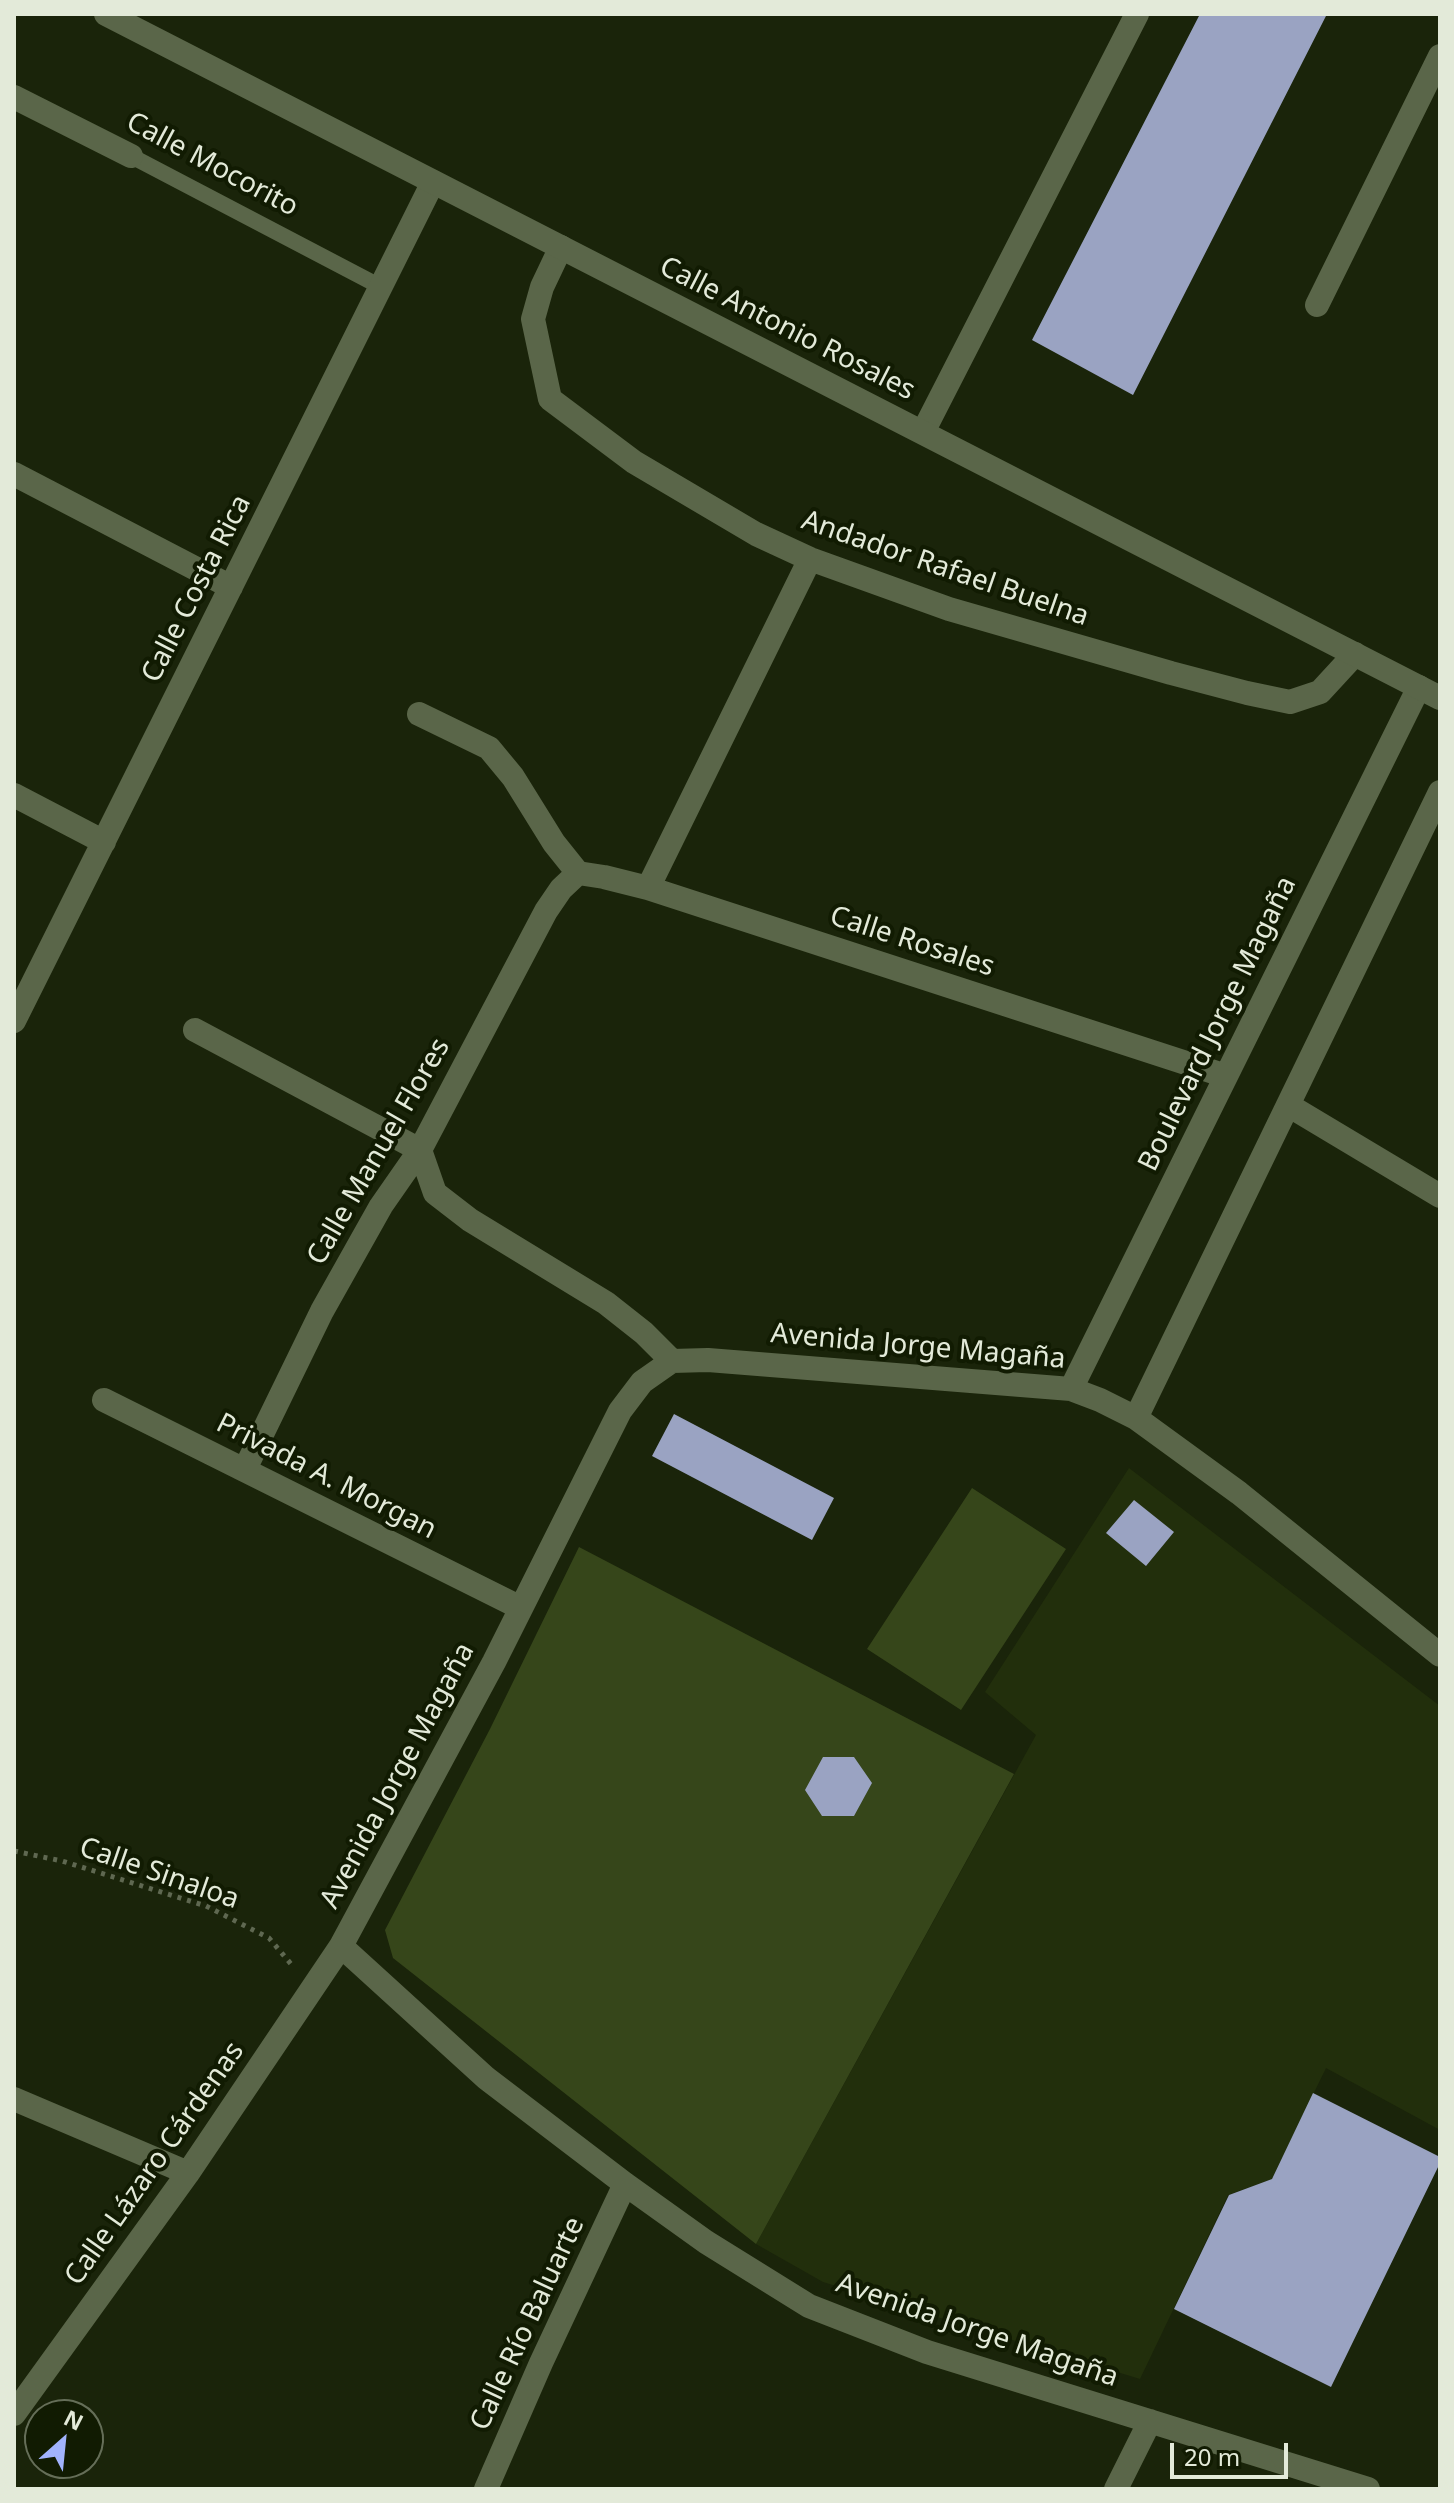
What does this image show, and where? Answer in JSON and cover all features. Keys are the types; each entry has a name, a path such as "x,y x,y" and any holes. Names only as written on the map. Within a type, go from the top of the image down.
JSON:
{"street":[{"name":"Calle Antonio Rosales","path":"106,14 1430,692"},
{"path":"923,432 1137,14"},
{"path":"1317,305 1440,56"},
{"name":"Calle Mocorito","path":"14,97 131,156"},
{"name":"Calle Costa Rica","path":"14,1021 433,182"},
{"name":"Andador Rafael Buelna","path":"561,247 542,287 533,319 550,399 634,462 756,534 810,559 964,613 1171,673 1290,702 1320,692 1355,654"},
{"path":"14,474 231,587"},
{"path":"648,888 810,559"},
{"name":"Boulevard Jorge Magaña","path":"1071,1389 1226,1076 1430,692"},
{"path":"419,714 489,748 513,777 554,843 578,873"},
{"path":"1136,1418 1440,792"},
{"path":"14,795 104,842"},
{"name":"Calle Rosales","path":"578,873 648,888 1226,1076"},
{"name":"Calle Manuel Flores","path":"245,1469 329,1298 381,1206 420,1150 546,911 561,889 578,873"},
{"path":"195,1030 420,1150 435,1193 470,1220 606,1303 644,1333 672,1361"},
{"path":"1288,1105 1440,1196"},
{"name":"Avenida Jorge Magaña","path":"1368,2489 927,2352 809,2306 706,2242 486,2078 341,1946 521,1608 620,1411 642,1382 672,1361 708,1360 1071,1389 1100,1400 1136,1418 1239,1493 1440,1655"},
{"name":"Privada A. Morgan","path":"104,1400 521,1608"},
{"name":"Calle Lázaro Cárdenas","path":"14,2414 188,2173 341,1946"},
{"path":"14,2099 188,2173"},
{"name":"Calle Río Baluarte","path":"486,2489 625,2184"},
{"path":"1116,2489 1150,2421"}],"lane":[{"name":"Calle Mocorito","path":"131,156 381,287"}],"path":[{"name":"Calle Sinaloa","path":"14,1851 62,1861 206,1906 269,1938 313,1988"}],"shaded area":[{"path":"1129,1468 1440,1706 1440,2130 1326,2068 1272,2179 1228,2195 1140,2379 823,2282 756,2244 1036,1735 985,1692"},
{"path":"972,1488 1066,1549 961,1710 867,1649"},
{"path":"579,1547 1014,1774 756,2244 393,1958 385,1930 490,1729"}],"building":[{"path":"1200,14 1327,14 1133,395 1032,340"},
{"path":"674,1414 834,1498 812,1540 652,1456"},
{"path":"1134,1500 1174,1532 1146,1566 1106,1533"},
{"path":"823,1757 854,1757 872,1783 854,1816 822,1816 805,1790"},
{"path":"1313,2093 1440,2157 1440,2163 1331,2387 1174,2309 1229,2195 1272,2179"}]}
